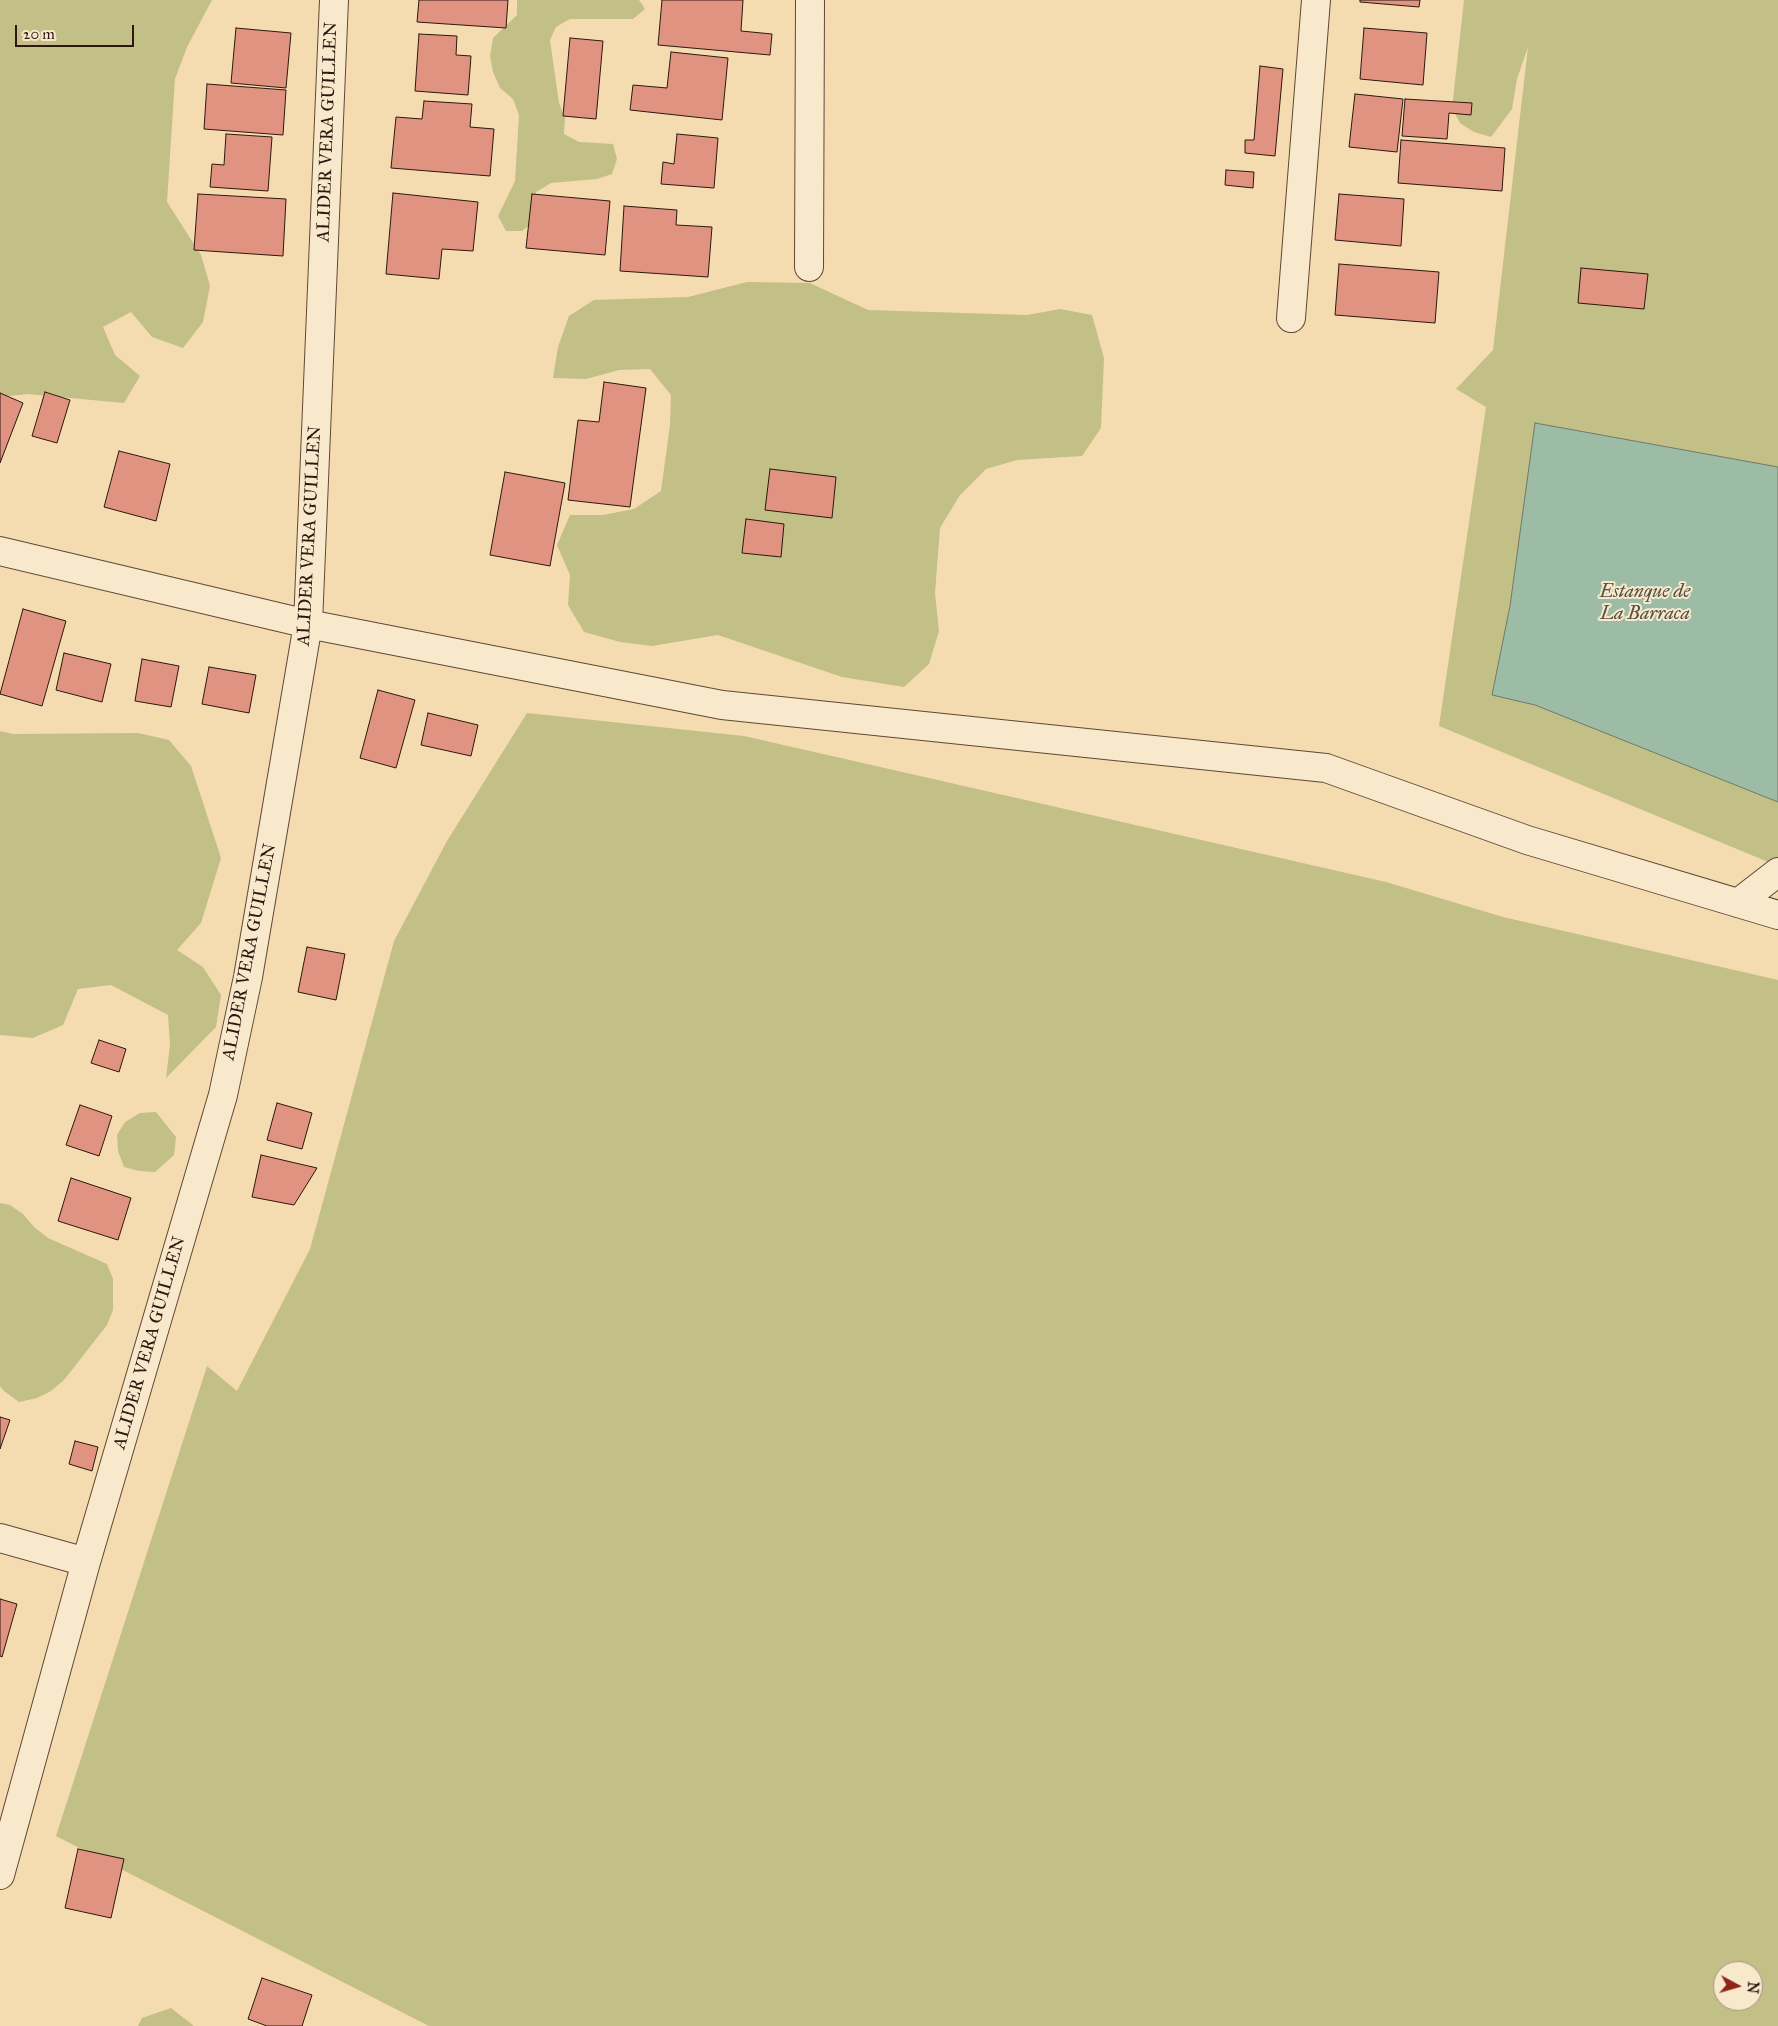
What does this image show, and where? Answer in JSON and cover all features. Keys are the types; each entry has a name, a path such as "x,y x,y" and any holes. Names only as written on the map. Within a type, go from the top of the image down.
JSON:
{"street":[{"name":"ALIDER VERA GUILLEN","path":"0,1875 86,1562 223,1095 248,977 308,624 334,0"},
{"path":"809,267 810,0"},
{"path":"1291,318 1316,0"},
{"path":"0,551 308,624 722,705 1326,768 1527,840 1778,915"},
{"path":"1738,903 1778,872"},
{"path":"0,1538 86,1562"}],"shaded area":[{"path":"0,0 212,0 187,47 175,79 167,202 201,255 210,286 203,322 183,348 152,337 131,312 103,327 115,355 140,376 124,403 28,394 0,397"},
{"path":"517,0 639,0 645,9 633,19 570,19 556,27 550,40 559,103 565,118 564,134 579,142 613,144 617,159 612,174 597,179 551,183 536,192 534,222 522,231 506,231 498,216 515,181 519,115 513,99 500,88 493,72 490,56 493,38 517,15"},
{"path":"1464,0 1778,0 1778,866 1439,726 1486,407 1456,389 1493,350 1528,47 1517,79 1512,109 1491,137 1474,132 1460,123 1452,108"},
{"path":"747,282 810,283 868,310 1027,315 1060,309 1092,315 1104,358 1101,428 1082,456 1017,460 986,469 960,495 940,528 935,593 939,631 929,664 904,687 842,677 718,635 652,646 620,642 584,632 568,605 570,575 557,545 570,515 603,515 634,509 661,491 670,425 671,395 650,369 619,370 586,379 553,378 558,347 569,316 594,300 688,297"},
{"path":"527,713 744,736 1386,882 1503,917 1778,980 1778,2026 429,2026 56,1836 207,1366 237,1391 310,1249 394,941 447,841"},
{"path":"0,731 13,734 138,733 169,740 191,766 221,858 201,923 177,950 203,967 221,995 216,1027 166,1078 170,1045 168,1015 111,985 78,989 63,1025 33,1038 0,1035"},
{"path":"156,1112 176,1137 174,1155 155,1172 139,1171 124,1167 118,1151 117,1135 125,1122 140,1113"},
{"path":"0,1203 10,1205 23,1214 34,1227 48,1238 107,1264 113,1279 113,1310 107,1325 64,1380 51,1391 37,1398 19,1402 0,1386"},
{"path":"171,2008 194,2026 138,2026 142,2018"}],"water":[{"name":"Estanque de La Barraca","path":"1535,423 1778,467 1778,802 1535,705 1492,695 1510,606"}],"building":[{"path":"419,0 508,0 506,28 417,22"},
{"path":"662,0 743,0 741,31 772,34 770,55 658,45"},
{"path":"1360,0 1420,0 1419,7 1360,2"},
{"path":"236,28 291,33 286,88 231,83"},
{"path":"1364,28 1427,33 1423,85 1360,79"},
{"path":"419,34 457,36 456,55 471,56 468,95 415,91"},
{"path":"570,38 603,41 596,119 563,116"},
{"path":"671,52 728,58 722,120 630,110 633,85 667,88"},
{"path":"1260,66 1283,69 1275,156 1245,153 1245,140 1254,140"},
{"path":"207,84 286,90 283,135 204,129"},
{"path":"1355,94 1403,99 1397,152 1349,147"},
{"path":"1405,99 1472,103 1471,115 1449,113 1447,139 1402,136"},
{"path":"424,101 472,104 470,127 494,129 490,176 391,168 396,117 422,119"},
{"path":"226,134 272,137 268,191 210,187 212,164 224,165"},
{"path":"677,134 718,138 714,188 661,184 663,162 674,164"},
{"path":"1401,140 1505,148 1502,191 1398,183"},
{"path":"1226,170 1254,172 1253,188 1225,185"},
{"path":"393,193 478,202 473,251 442,249 439,279 386,274"},
{"path":"198,194 286,199 283,256 194,250"},
{"path":"532,194 610,201 605,255 526,248"},
{"path":"1339,194 1404,199 1401,246 1335,240"},
{"path":"624,206 677,210 676,225 712,227 708,277 620,271"},
{"path":"1339,264 1439,272 1435,323 1335,315"},
{"path":"1581,268 1648,274 1644,309 1578,303"},
{"path":"604,382 646,388 630,507 568,500 578,420 599,422"},
{"path":"45,392 70,400 57,443 32,436"},
{"path":"0,393 23,403 0,463"},
{"path":"119,451 170,464 156,521 104,507"},
{"path":"770,469 836,477 832,518 765,510"},
{"path":"505,472 565,483 550,566 490,555"},
{"path":"746,519 784,524 781,557 742,553"},
{"path":"23,609 66,621 42,706 0,694"},
{"path":"64,653 111,664 102,702 56,690"},
{"path":"142,659 179,666 171,707 135,701"},
{"path":"209,667 256,675 249,713 202,704"},
{"path":"378,690 415,700 396,768 360,758"},
{"path":"428,713 478,725 471,756 421,745"},
{"path":"307,947 345,954 336,1000 298,992"},
{"path":"99,1040 126,1049 119,1072 91,1063"},
{"path":"277,1103 312,1113 302,1149 267,1140"},
{"path":"80,1105 112,1116 99,1156 66,1145"},
{"path":"261,1155 317,1168 294,1205 252,1197"},
{"path":"71,1178 131,1198 118,1240 58,1221"},
{"path":"0,1417 10,1420 0,1449"},
{"path":"75,1441 98,1447 92,1471 69,1464"},
{"path":"0,1599 17,1604 2,1657 0,1656"},
{"path":"78,1849 124,1859 111,1918 65,1908"},
{"path":"262,1978 312,1995 302,2026 267,2026 248,2019"}]}
